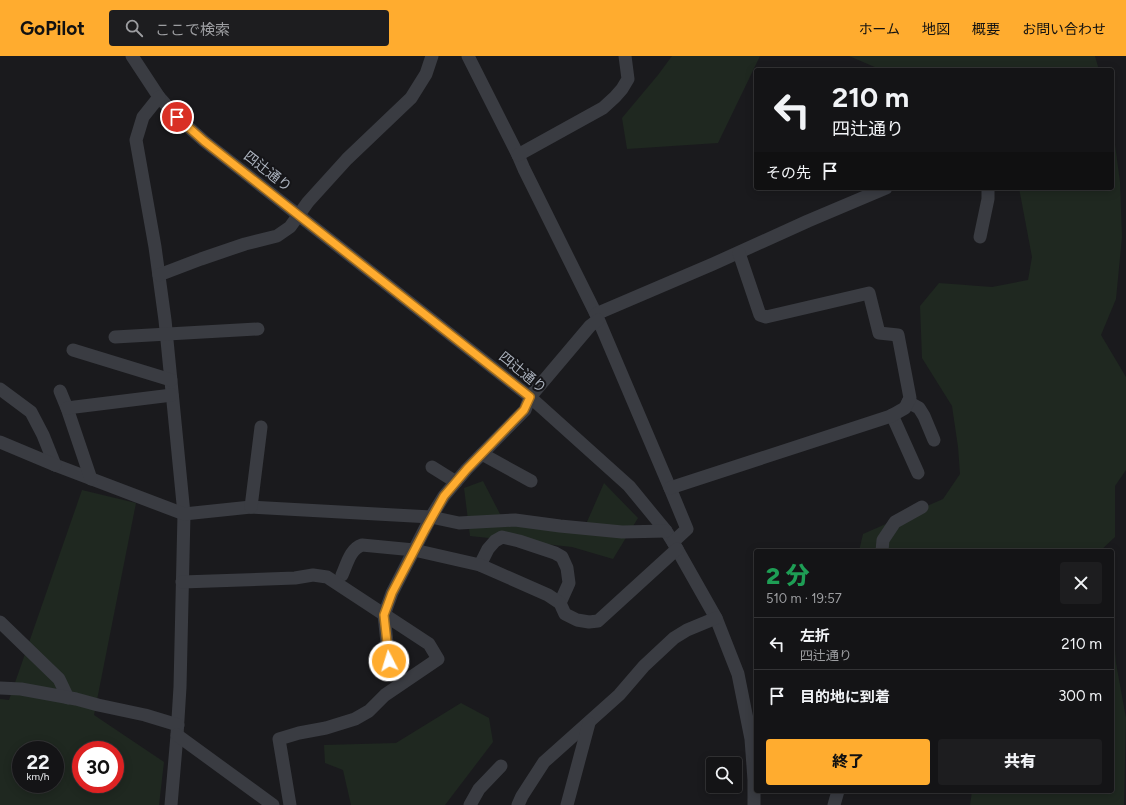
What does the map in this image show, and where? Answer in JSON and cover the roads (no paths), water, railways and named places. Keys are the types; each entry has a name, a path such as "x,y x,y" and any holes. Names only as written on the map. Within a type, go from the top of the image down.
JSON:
{"street":[{"name":"四辻通り","path":"132,56 159,97 177,117 204,141 530,397 629,486 672,541 716,618 738,674 751,739 754,805"},
{"path":"159,275 245,244 277,236 290,227 308,202 347,159 411,98 426,74 432,56"},
{"path":"342,575 356,547 362,545 414,550 480,565 548,595 560,603 565,614 577,620 589,622 598,621 672,541 687,529 597,317 468,56"},
{"path":"518,155 603,108 615,97 622,90 628,79 625,56"},
{"path":"159,97 144,117 136,140 148,205 167,334 184,514 180,687 171,805"},
{"path":"389,661 384,615 392,593 444,496 524,410 530,397 597,317 808,221 881,190"},
{"path":"980,237 988,199 988,190"},
{"path":"670,488 892,415 905,408 910,398 898,335 879,333 869,293 766,317 760,315 739,253"},
{"path":"116,337 258,329"},
{"path":"73,350 171,380"},
{"path":"0,389 31,412 43,435 54,465"},
{"path":"60,391 91,479"},
{"path":"66,408 172,396"},
{"path":"908,402 919,408 934,440"},
{"path":"892,415 918,473"},
{"path":"251,507 261,427"},
{"path":"0,442 54,465 184,514 251,507 432,517 459,523 515,520 622,532 672,541"},
{"path":"482,454 531,481"},
{"path":"432,466 456,482"},
{"path":"882,549 883,540 895,522 922,508"},
{"path":"480,565 488,549 495,541 502,537 555,553 562,557 567,568 569,583 560,603"},
{"path":"182,582 295,578 314,575 327,578 429,644 438,659 386,695 369,711 355,719 326,728 299,733 279,739 290,805"},
{"path":"518,805 522,796 544,762 620,695 644,666 674,638 687,630 716,618"},
{"path":"0,622 59,679 68,698"},
{"path":"0,688 21,688 145,715 177,730 273,805"},
{"path":"567,805 589,723"},
{"path":"470,805 479,789 501,766"},
{"path":"834,805 837,793"}]}
